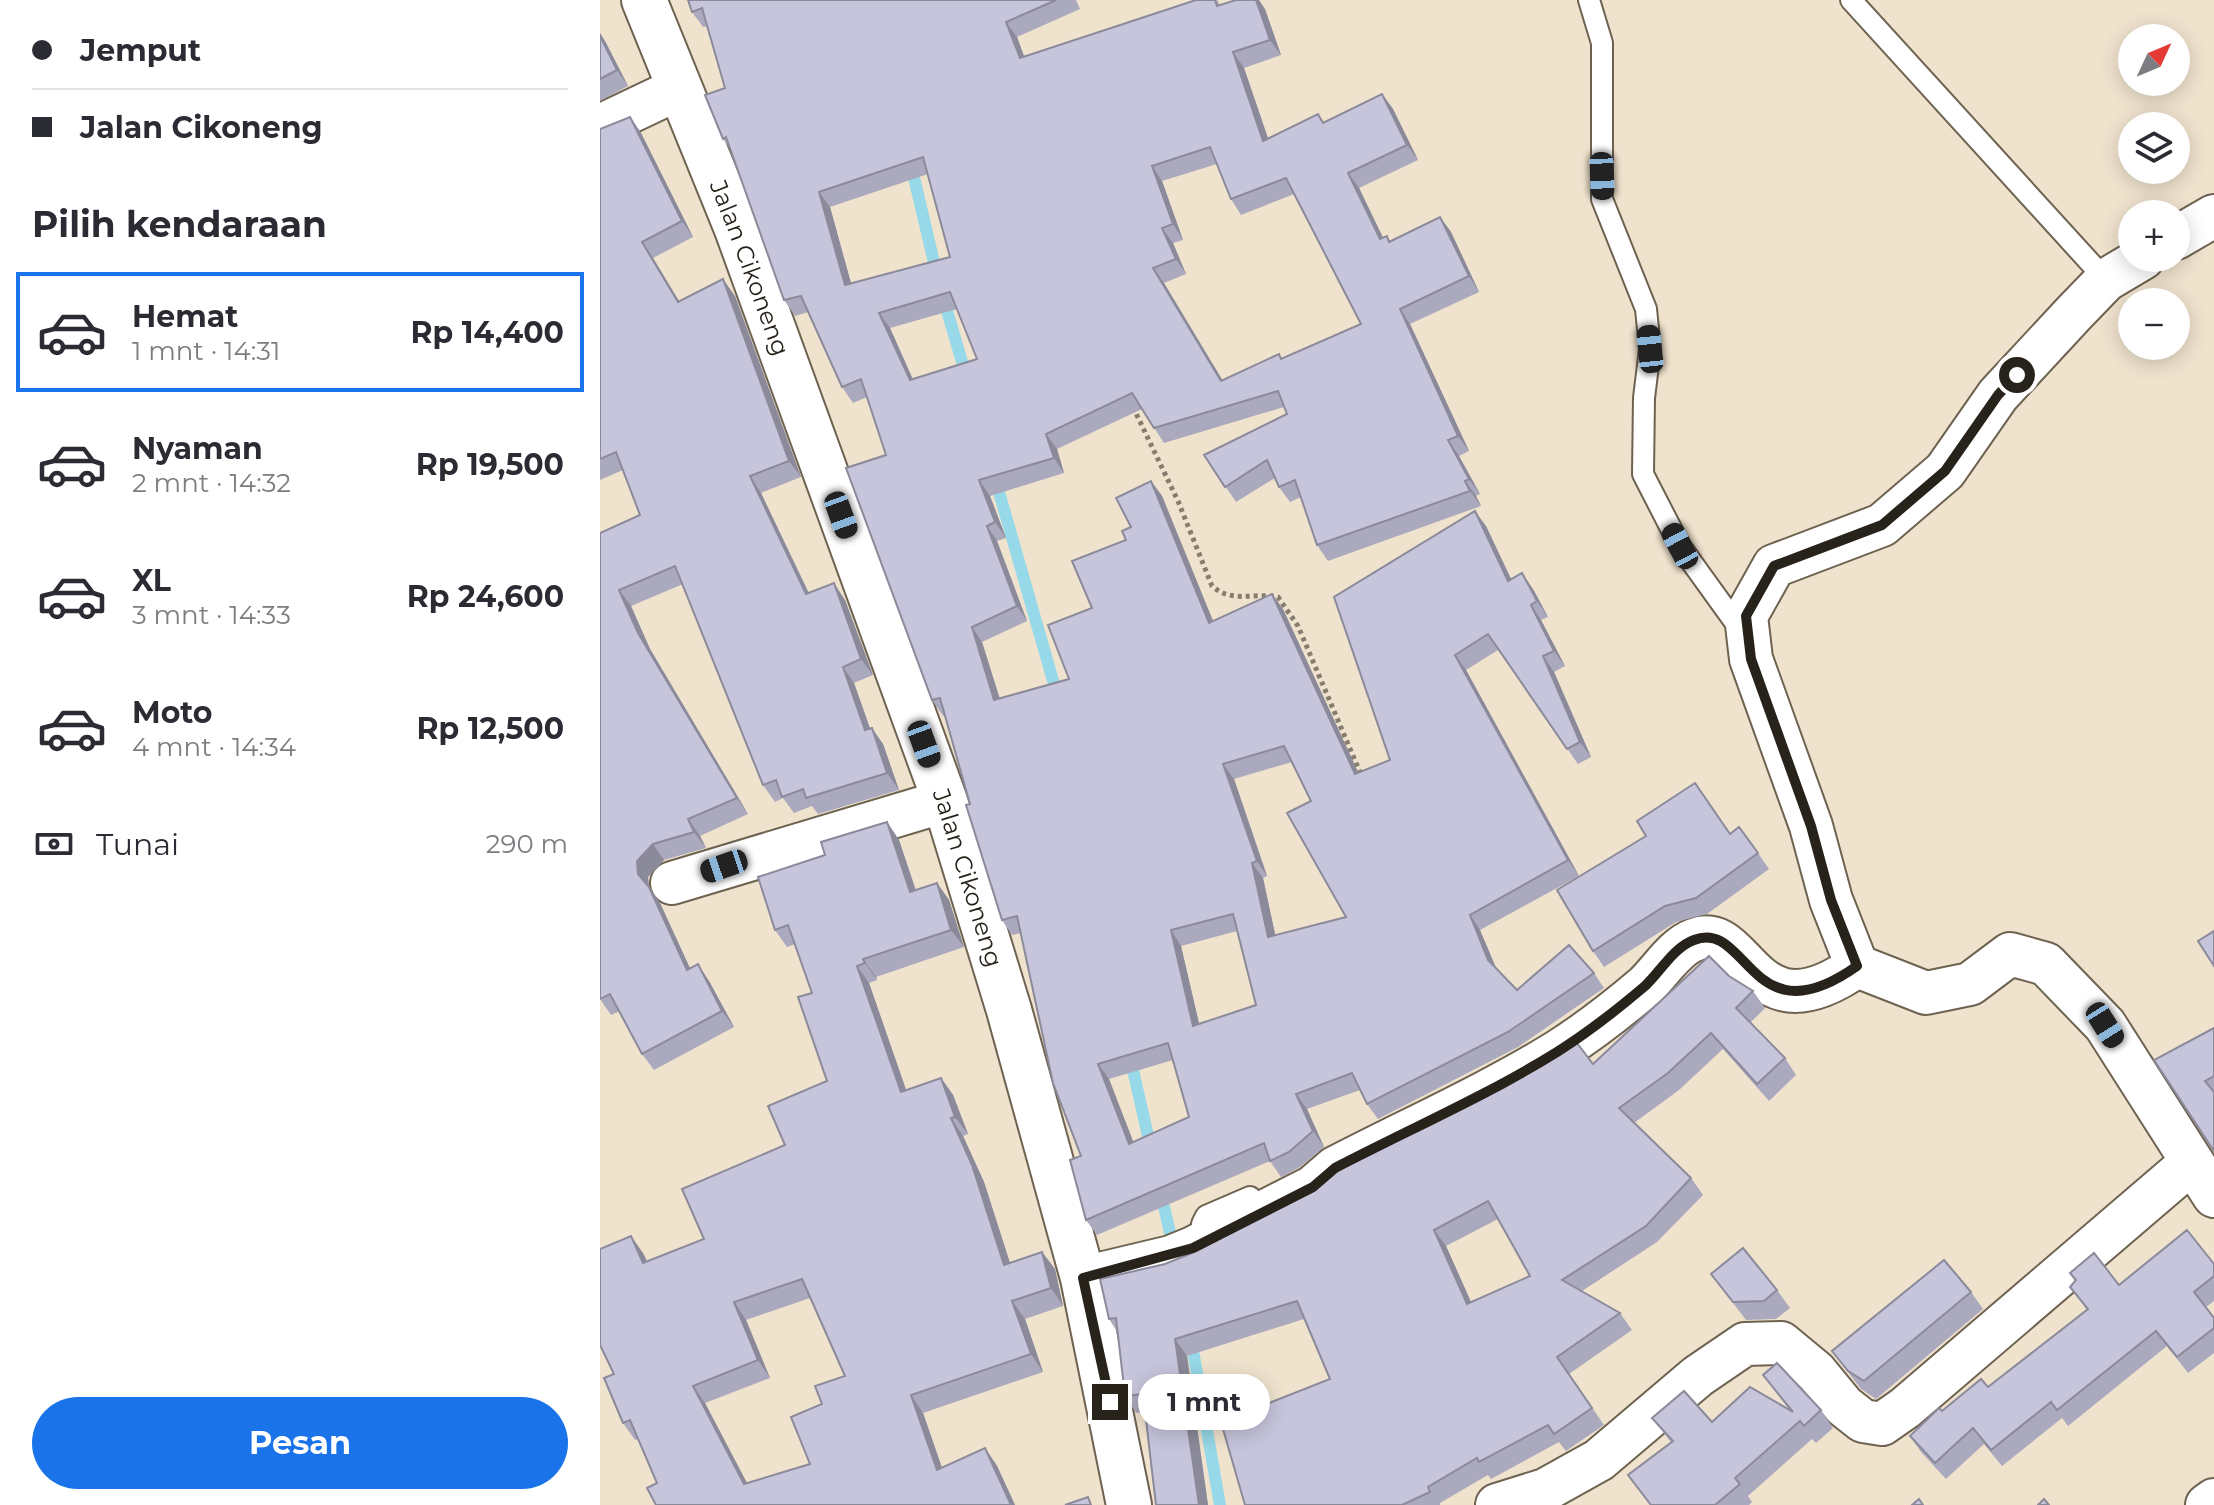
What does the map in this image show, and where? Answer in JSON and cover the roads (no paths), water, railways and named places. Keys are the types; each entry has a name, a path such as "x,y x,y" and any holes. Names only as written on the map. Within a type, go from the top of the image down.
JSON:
{"street":[{"name":"Jalan Cikoneng","path":"644,0 737,229 945,801 1009,1010 1083,1278 1129,1505"},
{"path":"600,126 678,89"},
{"path":"2190,230 2214,216"},
{"path":"2119,272 2106,280 1998,395 1945,471 1882,525 1774,566 1746,616 1751,659 1811,826 1831,900 1857,966 1926,993 1970,984 2010,954 2046,964 2105,1025 2214,1196"},
{"path":"672,883 945,801"},
{"path":"1083,1278 1190,1248 1313,1187 1335,1168 1558,1052 1646,985 1692,940 1706,937 1725,943 1763,981 1781,992 1829,986 1857,966"},
{"path":"1497,1505 1545,1490 1599,1460 1698,1376 1745,1344 1781,1343 1816,1372 1863,1421 1882,1424 1905,1408 2191,1163"},
{"path":"2207,1505 2214,1500"}],"lane":[{"path":"1589,0 1602,43 1602,199 1646,309 1650,349 1644,398 1643,474 1680,546 1749,642"},
{"path":"1851,0 2106,280"},
{"path":"1190,1248 1206,1216 1250,1197"}],"waterway":[{"path":"911,165 937,275"},
{"path":"943,297 967,379"},
{"path":"995,478 1058,698"},
{"path":"1130,1057 1151,1149"},
{"path":"1161,1194 1174,1250"},
{"path":"1191,1339 1220,1505"}]}
